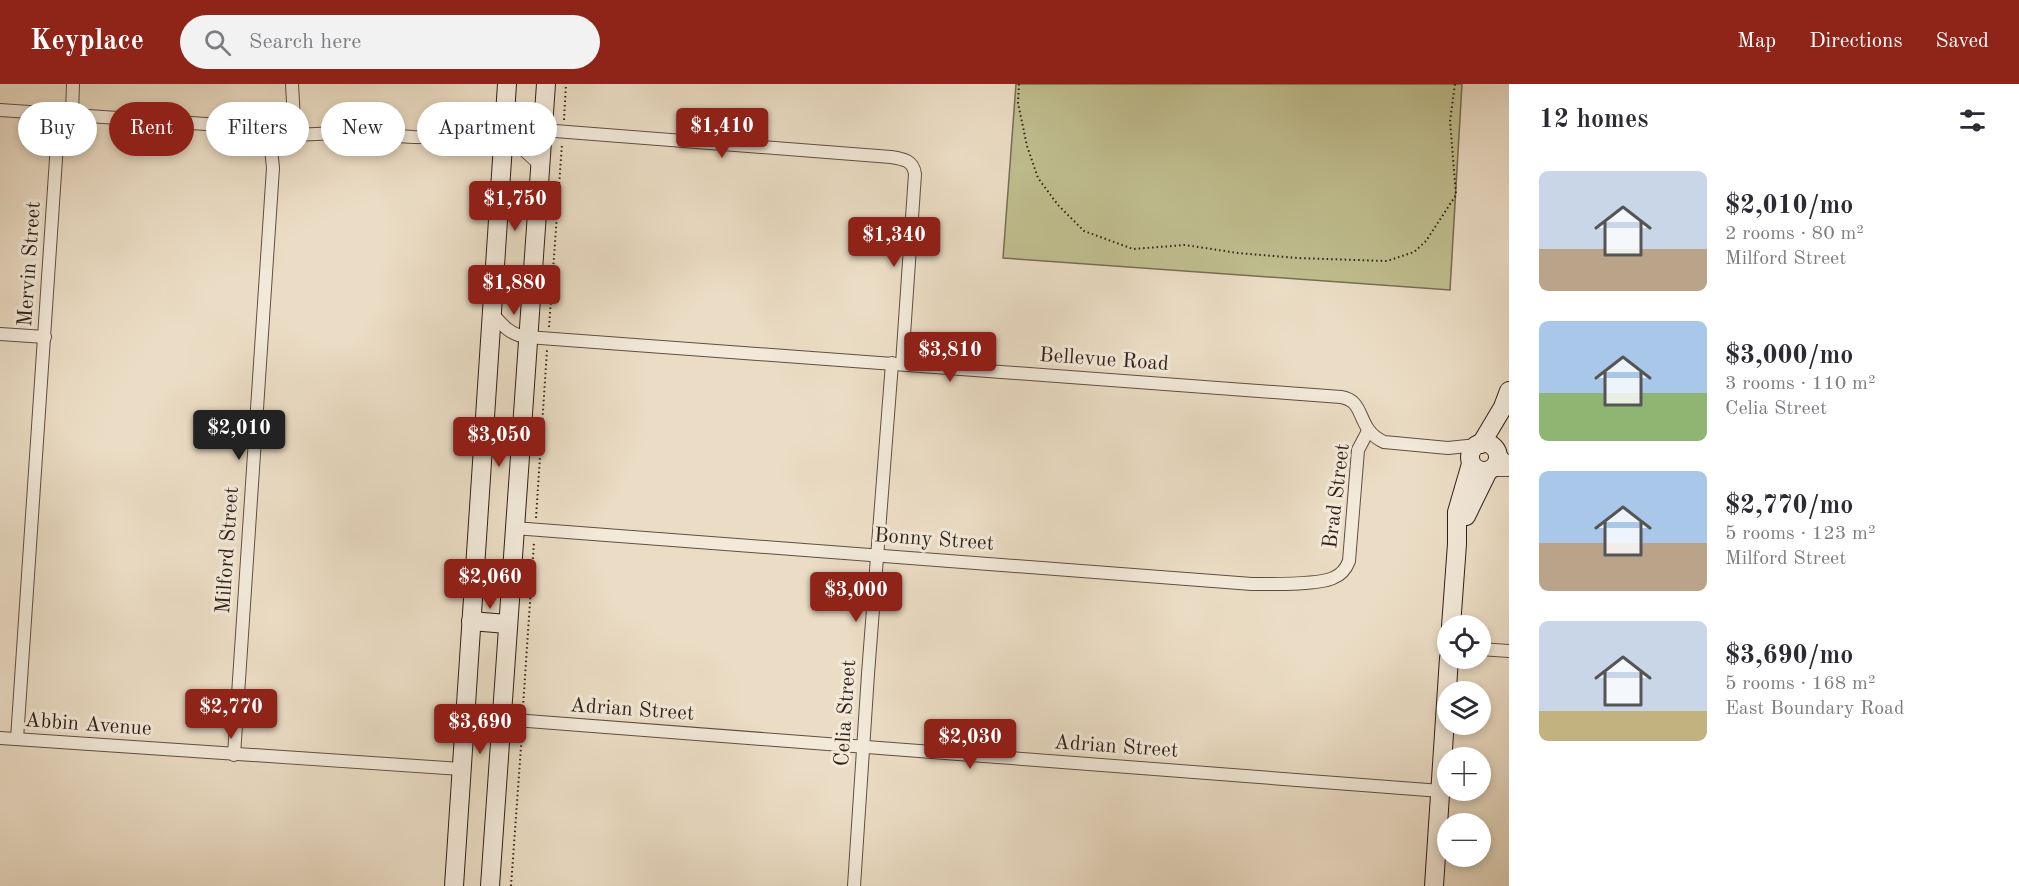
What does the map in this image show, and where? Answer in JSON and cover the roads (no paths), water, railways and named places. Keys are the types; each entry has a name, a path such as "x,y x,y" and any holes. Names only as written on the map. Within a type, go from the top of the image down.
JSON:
{"main road":[{"path":"506,102 507,84"},
{"path":"544,102 546,84"},
{"path":"454,886 502,156"},
{"path":"490,886 540,156"},
{"path":"1452,615 1457,544 1506,399"},
{"path":"471,621 507,624"},
{"path":"1444,747 1448,669"},
{"path":"1434,886 1440,801"}],"street":[{"name":"Mervin Street","path":"68,102 73,84"},
{"path":"285,102 292,88"},
{"path":"0,110 18,111"},
{"path":"97,116 206,124"},
{"name":"Celia Street","path":"557,131 891,157 908,160 915,170 877,555 854,886"},
{"name":"Mervin Street","path":"17,739 45,337 61,156"},
{"name":"Milford Street","path":"234,755 273,168 271,156"},
{"name":"Milford Street","path":"273,168 279,156"},
{"path":"530,156 539,164"},
{"name":"Bellevue Road","path":"491,312 502,326 516,336 1341,397 1350,399 1356,405 1368,431"},
{"path":"0,334 45,337"},
{"path":"1368,431 1384,442 1448,448 1487,457 1509,470"},
{"name":"Brad Street","path":"1346,567 1351,549 1358,450 1368,431"},
{"name":"Bonny Street","path":"513,528 1252,584 1330,580 1337,577 1346,567"},
{"path":"1491,650 1509,651"},
{"name":"Adrian Street","path":"501,719 1437,791"},
{"name":"Abbin Avenue","path":"0,738 461,769"}]}
